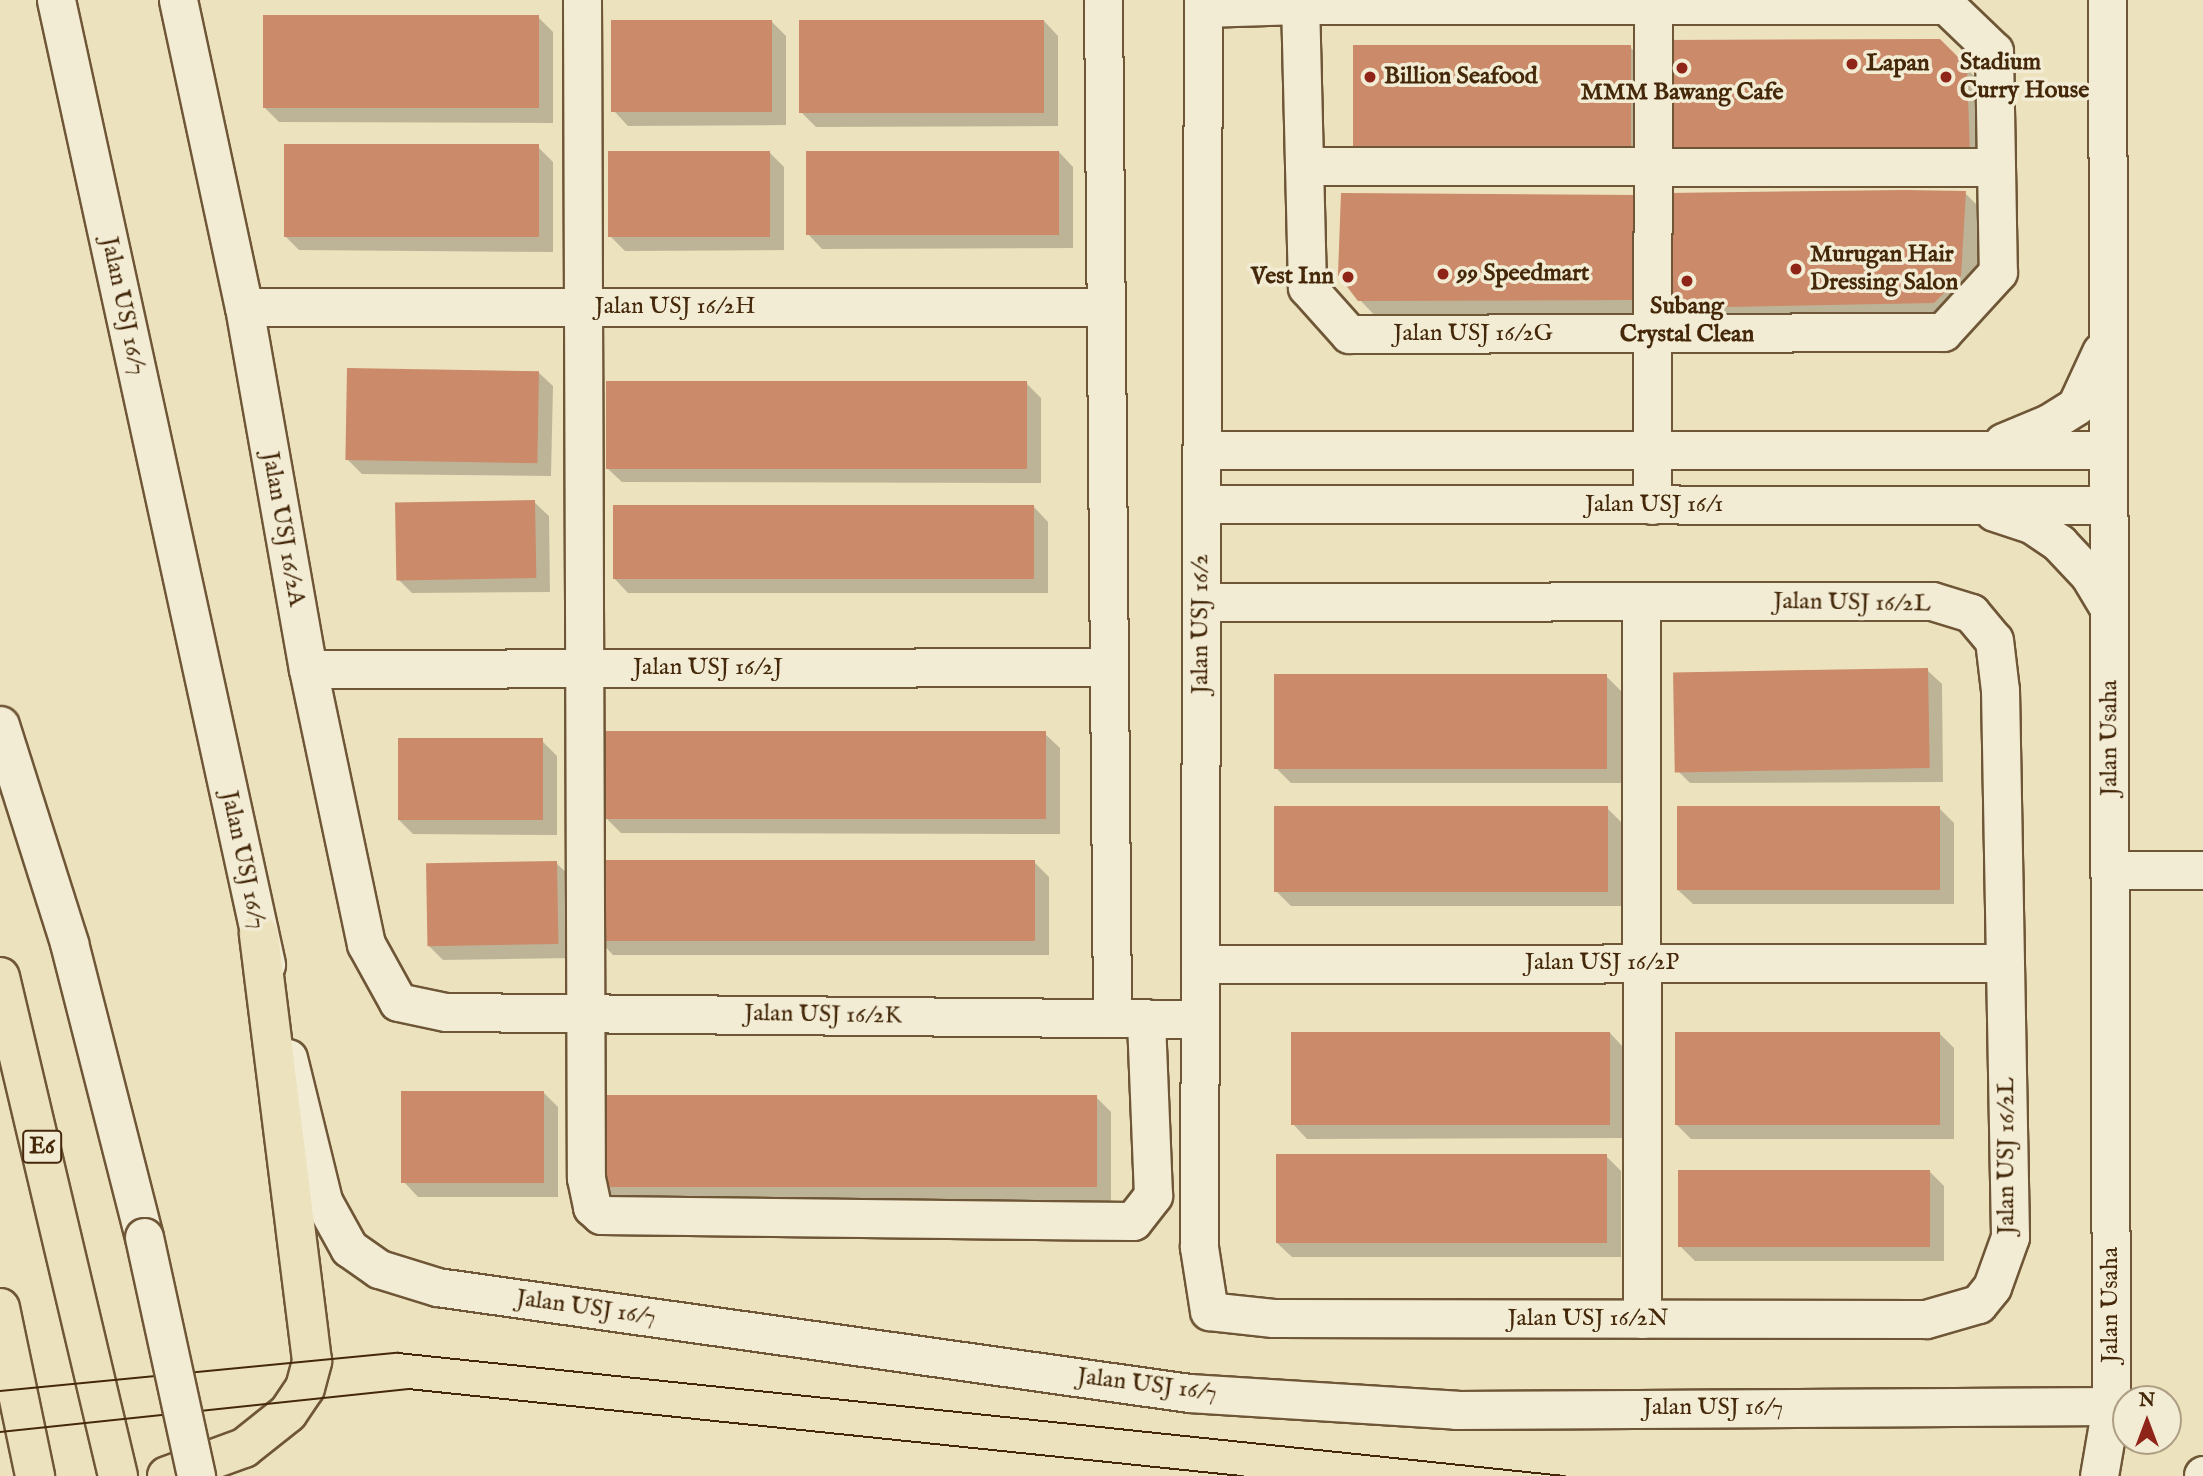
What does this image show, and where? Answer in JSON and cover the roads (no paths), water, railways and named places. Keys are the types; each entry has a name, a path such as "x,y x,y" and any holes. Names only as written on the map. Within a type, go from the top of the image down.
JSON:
{"main road":[{"path":"167,1476 244,1448 288,1413 305,1388 312,1361 259,934"},
{"name":"E6","path":"0,977 84,1317 118,1476"},
{"path":"2,1316 35,1476"}],"street":[{"name":"Jalan USJ 16/7","path":"56,0 259,934 323,1202 349,1248 379,1269 437,1287 1189,1393 1456,1410 2111,1406"},
{"name":"Jalan USJ 16/2A","path":"178,0 244,307 308,668 366,944 398,1002 446,1012"},
{"path":"582,0 586,1178 592,1207 601,1215 1133,1221 1153,1195 1129,1018 1109,667 1103,0"},
{"name":"Jalan Usaha","path":"2099,1476 2111,1406 2110,609 2106,505 2107,0"},
{"path":"1203,4 1946,5 1994,51 1996,167 1304,166"},
{"name":"Jalan USJ 16/2","path":"1199,1247 1203,4"},
{"name":"Jalan USJ 16/2G","path":"1300,5 1307,287 1349,334 1943,332 1998,272 1996,167"},
{"path":"1652,505 1653,5"},
{"name":"Jalan USJ 16/2H","path":"244,307 1106,307"},
{"path":"1965,450 2014,440 2076,406 2106,342"},
{"path":"1203,450 2106,450"},
{"name":"Jalan USJ 16/1","path":"1201,504 2106,505"},
{"path":"1974,505 2031,524 2059,543 2089,575 2110,609"},
{"name":"Jalan USJ 16/2L","path":"1202,602 1932,601 1971,613 1994,640 2000,690 2010,1237 2005,1259"},
{"path":"1641,602 1642,1319"},
{"name":"Jalan USJ 16/2J","path":"308,668 1109,667"},
{"path":"0,725 69,943 144,1237 196,1476"},
{"path":"2110,870 2203,870"},
{"name":"Jalan USJ 16/2P","path":"1200,964 2004,963"},
{"name":"Jalan USJ 16/2K","path":"446,1012 1200,1019"},
{"name":"Jalan USJ 16/2N","path":"1199,1247 1209,1311 1273,1318 1926,1319 1978,1304 1992,1287 2005,1259"}],"tram line":[{"path":"0,1391 398,1353 1565,1476"},
{"path":"0,1432 408,1389 1242,1476"}],"place":[{"name":"Lapan","path":"1852,64"},
{"name":"MMM Bawang Cafe","path":"1682,68"},
{"name":"Billion Seafood","path":"1370,77"},
{"name":"Stadium Curry House","path":"1946,77"},
{"name":"Murugan Hair Dressing Salon","path":"1796,269"},
{"name":"99 Speedmart","path":"1443,274"},
{"name":"Vest Inn","path":"1348,277"},
{"name":"Subang Crystal Clean","path":"1687,281"}]}
